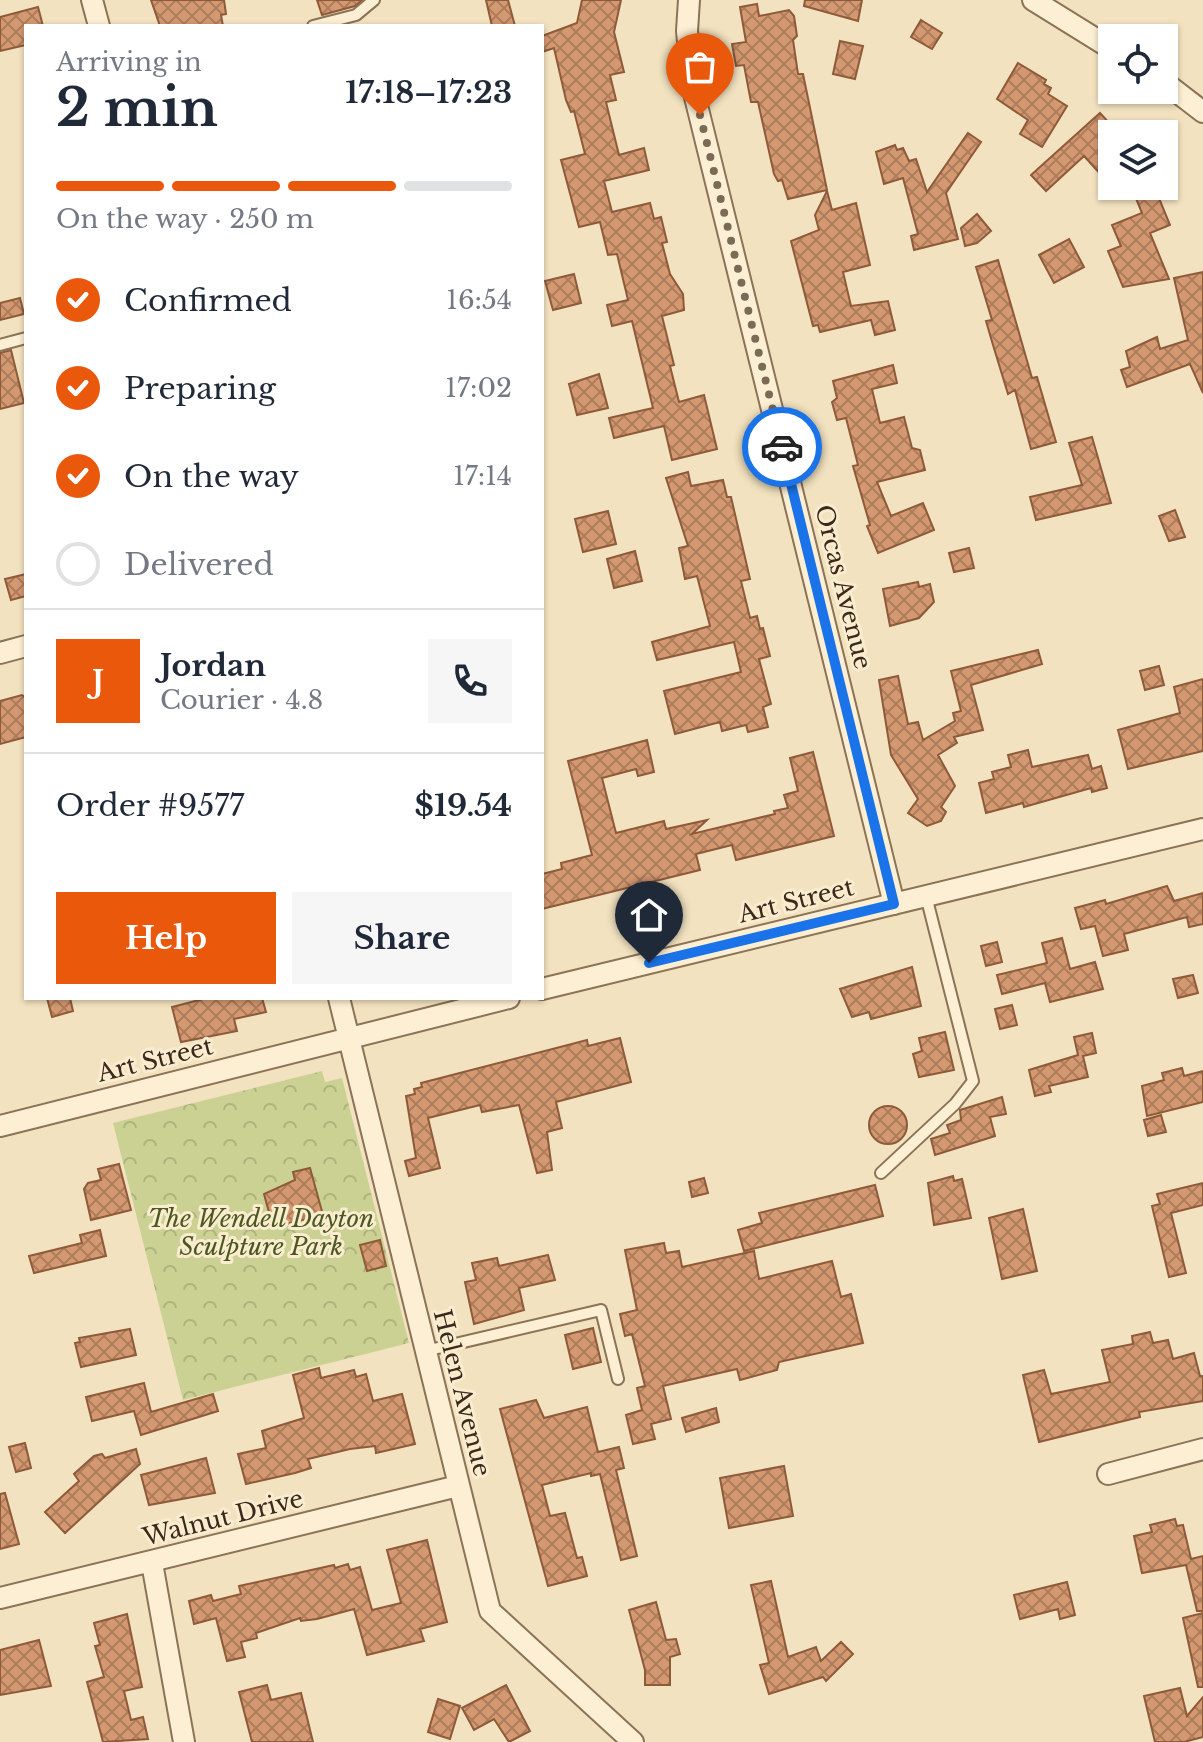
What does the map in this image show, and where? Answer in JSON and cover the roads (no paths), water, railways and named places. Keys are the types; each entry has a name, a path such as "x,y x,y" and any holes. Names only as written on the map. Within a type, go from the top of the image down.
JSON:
{"street":[{"path":"92,0 98,24"},
{"name":"Orcas Avenue","path":"689,0 687,31 692,85 894,904"},
{"path":"1033,0 1098,40"},
{"path":"1178,91 1193,100 1203,112"},
{"path":"0,653 24,647"},
{"name":"Art Street","path":"544,989 1203,829"},
{"name":"Helen Avenue","path":"340,1000 490,1611 633,1742"},
{"name":"Art Street","path":"0,1126 501,1000"},
{"path":"1108,1474 1203,1449"},
{"name":"Walnut Drive","path":"0,1598 458,1486"},
{"path":"152,1563 184,1742"}],"lane":[{"path":"321,24 356,15 374,0"},
{"path":"0,345 24,339"},
{"path":"881,1173 955,1104 973,1081 926,896"},
{"path":"425,1351 601,1310 618,1379"}],"park label":[{"name":"The Wendell Dayton Sculpture Park","path":"261,1233"}]}
